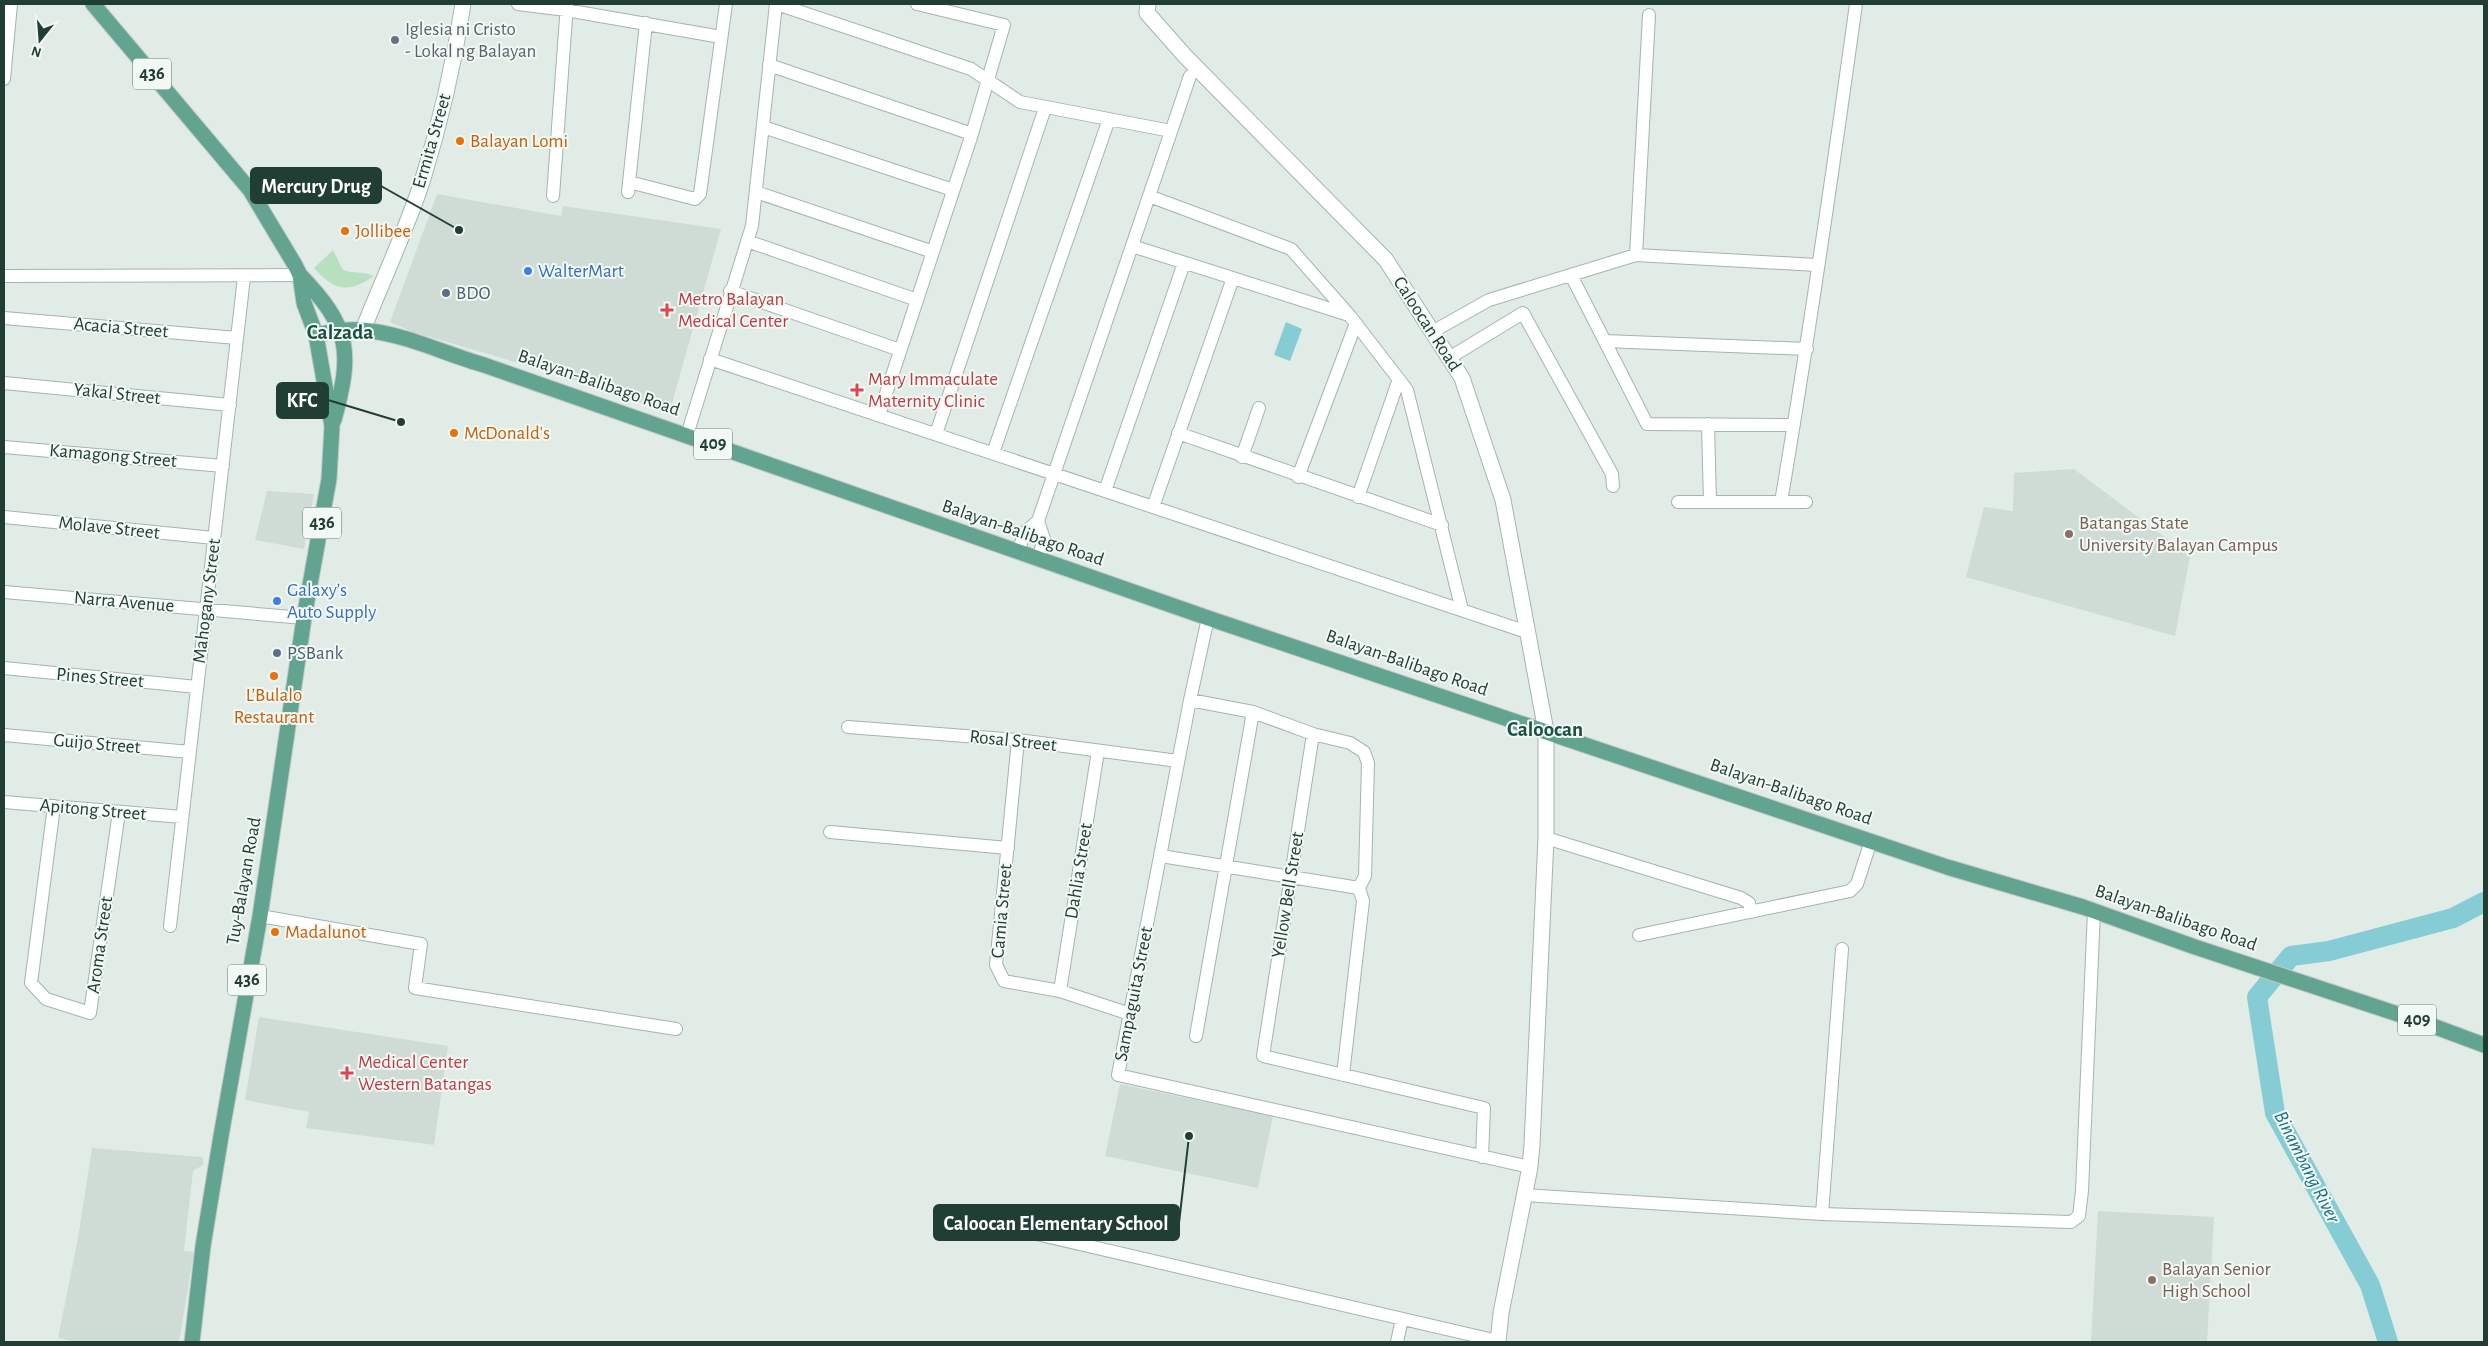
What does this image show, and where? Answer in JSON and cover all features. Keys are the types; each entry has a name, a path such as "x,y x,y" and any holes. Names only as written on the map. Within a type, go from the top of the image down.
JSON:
{"main road":[{"name":"436","path":"93,4 250,190 300,275 324,301 341,331"},
{"name":"436","path":"300,275 304,303 316,335"},
{"name":"Balayan-Balibago Road","path":"316,335 363,330 393,336 687,435 1208,618 1947,867 2094,911 2484,1045"},
{"name":"Tuy-Balayan Road","path":"192,1342 203,1246 260,916 304,618 329,479 332,426 344,381 345,362 341,331"},
{"name":"Tuy-Balayan Road","path":"316,335 332,426"}],"street":[{"path":"4,79 11,4"},
{"name":"Ermita Street","path":"363,330 400,242 422,182 450,77 463,4"},
{"path":"518,4 567,7 721,37"},
{"path":"646,23 628,187 695,199 700,194 726,4"},
{"path":"687,435 752,226 776,4 971,69 1020,102 1171,131"},
{"path":"879,415 972,134 1004,25 917,4"},
{"name":"Caloocan Road","path":"1148,4 1147,13 1185,56 1386,260 1462,378 1503,500 1546,731 1546,838 1530,1167 1501,1313 1498,1342"},
{"path":"1781,502 1807,348 1817,264 1856,4"},
{"path":"553,196 567,7"},
{"path":"1636,255 1649,14"},
{"path":"769,65 972,134"},
{"path":"1018,552 1025,532 1038,521 1190,76"},
{"path":"936,434 1045,108"},
{"path":"993,454 1108,120"},
{"path":"762,127 953,190"},
{"path":"756,192 933,252"},
{"path":"1149,196 1291,249 1353,319 1399,379 1407,390 1462,610"},
{"path":"747,241 917,300"},
{"path":"1132,246 1353,319"},
{"path":"1432,332 1489,300 1636,255 1817,264"},
{"path":"1105,491 1184,263"},
{"path":"4,276 244,277 300,275"},
{"path":"1571,275 1647,424 1794,425"},
{"name":"Mahogany Street","path":"170,926 244,277"},
{"path":"1153,507 1233,278"},
{"path":"730,292 900,350"},
{"path":"1449,358 1523,313 1612,474 1613,486"},
{"name":"Acacia Street","path":"4,318 237,338"},
{"path":"1298,477 1353,319"},
{"path":"1605,341 1807,348"},
{"path":"710,359 1524,631"},
{"path":"1358,497 1399,379"},
{"name":"Yakal Street","path":"4,383 230,405"},
{"path":"1242,457 1259,408"},
{"path":"1708,424 1710,502"},
{"path":"1178,433 1298,477 1442,525"},
{"name":"Kamagong Street","path":"4,447 223,466"},
{"path":"1678,502 1806,502"},
{"name":"Molave Street","path":"4,517 214,538"},
{"path":"1038,521 1044,538 1038,559"},
{"name":"Narra Avenue","path":"4,592 304,618"},
{"name":"Sampaguita Street","path":"1208,618 1190,700 1118,1075 1530,1167"},
{"name":"Pines Street","path":"4,668 197,687"},
{"path":"1190,700 1253,712 1313,734 1350,743 1364,752 1368,763 1365,876 1358,888"},
{"path":"1196,1036 1253,712"},
{"name":"Rosal Street","path":"848,727 1018,740 1178,761"},
{"name":"Yellow Bell Street","path":"1313,734 1263,1056 1343,1075"},
{"name":"Guijo Street","path":"4,735 190,752"},
{"name":"Camia Street","path":"1018,740 996,965 1004,981 1060,991 1130,1014"},
{"name":"Dahlia Street","path":"1060,991 1098,751"},
{"name":"Apitong Street","path":"4,802 182,817"},
{"name":"Aroma Street","path":"54,806 31,983 46,999 90,1013 119,812"},
{"path":"830,832 1008,848"},
{"path":"1546,838 1741,898 1749,903 1751,912"},
{"path":"1639,935 1850,891 1857,884 1871,841"},
{"path":"1160,856 1358,888"},
{"path":"1358,888 1363,901 1343,1075 1484,1108 1482,1157"},
{"path":"1524,1195 1822,1214 2071,1222 2079,1216 2082,1191 2094,911"},
{"path":"260,916 421,944 415,988 676,1029"},
{"path":"1822,1214 1842,949"},
{"path":"985,1222 1402,1318 1460,1337 1498,1342"},
{"path":"1397,1342 1402,1318"}],"shaded area":[{"name":"WalterMart","path":"437,194 561,216 563,206 721,229 669,414 613,391 413,332 390,322"},
{"name":"Batangas State University Balayan Campus","path":"2074,469 2190,556 2175,636 1966,577 1984,507 2013,511 2014,473"},
{"path":"267,491 314,494 304,549 255,540"},
{"name":"Medical Center Western Batangas","path":"259,1017 448,1046 434,1145 306,1128 309,1112 245,1100"},
{"path":"1120,1084 1273,1116 1258,1188 1105,1156"},
{"path":"92,1148 203,1157 203,1165 193,1171 184,1251 194,1252 179,1342 76,1342 58,1338 78,1238"},
{"name":"Balayan Senior High School","path":"2098,1211 2214,1217 2207,1342 2091,1342"}],"green space":[{"path":"333,250 343,270 374,276 365,282 350,287 336,286 329,282 314,268"}],"water":[{"path":"1286,322 1302,329 1290,361 1274,355"}],"waterway":[{"name":"Binambang River","path":"2388,1342 2370,1285 2275,1113 2257,997 2291,956 2329,951 2453,918 2484,902"}],"place":[{"name":"Iglesia ni Cristo - Lokal ng Balayan","path":"395,40"},
{"name":"Balayan Lomi","path":"460,141"},
{"name":"Mercury Drug","path":"459,230"},
{"name":"Jollibee","path":"345,231"},
{"name":"WalterMart","path":"528,271"},
{"name":"BDO","path":"446,293"},
{"name":"Metro Balayan Medical Center","path":"667,310"},
{"name":"Mary Immaculate Maternity Clinic","path":"857,390"},
{"name":"KFC","path":"401,422"},
{"name":"McDonald's","path":"454,433"},
{"name":"Batangas State University Balayan Campus","path":"2069,534"},
{"name":"Galaxy’s Auto Supply","path":"277,601"},
{"name":"PSBank","path":"277,653"},
{"name":"L’Bulalo Restaurant","path":"274,676"},
{"name":"Madalunot","path":"275,932"},
{"name":"Medical Center Western Batangas","path":"347,1073"},
{"name":"Caloocan Elementary School","path":"1189,1136"},
{"name":"Balayan Senior High School","path":"2152,1280"}],"district":[{"name":"Calzada","path":"340,332"},
{"name":"Caloocan","path":"1545,729"}]}
